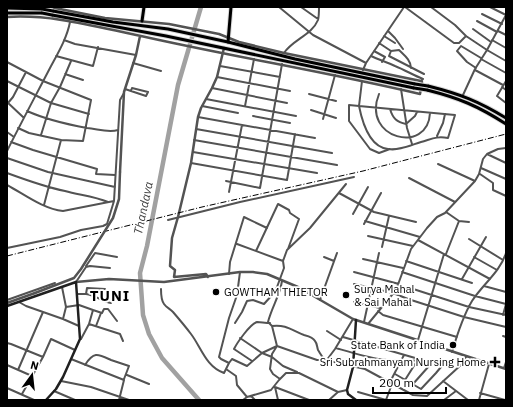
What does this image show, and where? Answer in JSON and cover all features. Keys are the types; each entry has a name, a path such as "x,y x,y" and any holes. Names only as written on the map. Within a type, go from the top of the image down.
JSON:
{"main road":[{"path":"142,21 144,7"},
{"path":"228,40 231,7"},
{"path":"7,8 42,9 53,13 427,90 469,103 506,124"},
{"path":"7,13 53,13 168,29 228,40 295,59 428,86 463,95 488,107 506,118"},
{"path":"7,306 76,282 79,305 80,339 61,381 46,400"},
{"path":"355,320 353,367 347,390 348,394 356,400"}],"street":[{"path":"48,18 49,7 89,15 169,24 219,34 228,40 284,53 421,82"},
{"path":"279,7 313,35 366,63"},
{"path":"301,7 318,19"},
{"path":"284,53 288,47 304,37 309,31 318,19 319,7"},
{"path":"363,70 366,63 404,7 454,43 459,43 466,36"},
{"path":"431,7 455,25 466,36 506,61"},
{"path":"463,95 475,69 506,15 490,7"},
{"path":"482,14 502,24"},
{"path":"7,17 25,16 70,22 223,54 254,58 420,94 421,82 423,79 371,56"},
{"path":"477,21 506,36"},
{"path":"7,151 23,117 64,40 70,22"},
{"path":"473,29 506,48"},
{"path":"388,31 403,49"},
{"path":"7,248 60,237 107,224 114,201 120,100 125,90 136,56 140,36"},
{"path":"384,36 395,43"},
{"path":"64,40 75,44 98,47 136,56"},
{"path":"379,44 391,51 399,50 408,58 411,65 410,68"},
{"path":"506,73 461,46 457,51 475,69 503,86 506,90"},
{"path":"56,56 93,66 98,47"},
{"path":"208,277 206,274 174,277 175,270 170,266 170,258 172,238 191,163 198,117 212,88 224,48"},
{"path":"374,51 385,57 389,56 424,74"},
{"path":"389,56 391,51"},
{"path":"382,62 385,57"},
{"path":"245,106 254,58"},
{"path":"40,135 50,103 60,87 71,61"},
{"path":"7,62 43,81 91,100 83,141 61,140 18,128"},
{"path":"133,63 161,72"},
{"path":"226,181 260,188 282,64"},
{"path":"219,66 280,77"},
{"path":"23,117 8,103 13,97 26,72"},
{"path":"65,74 82,80"},
{"path":"323,119 335,75"},
{"path":"216,77 290,91"},
{"path":"7,81 50,103 89,114"},
{"path":"362,81 359,106 365,130 371,138 387,149 390,149 397,149 437,136 448,138 455,115 404,111 390,109 376,108 359,106 349,105 349,121 364,142 373,151 379,153 390,149"},
{"path":"506,81 497,96 506,103"},
{"path":"125,90 146,96 148,92 132,88 131,91"},
{"path":"212,88 287,103"},
{"path":"401,89 406,124 412,144"},
{"path":"7,302 74,278 113,218 119,199 125,90"},
{"path":"309,94 336,101"},
{"path":"379,94 376,102 378,121 391,135 398,138 411,137 422,132 427,127 430,120 430,113"},
{"path":"206,99 296,116"},
{"path":"202,106 238,113"},
{"path":"390,109 392,117 395,120 406,124"},
{"path":"311,110 336,118"},
{"path":"27,111 45,119 74,126 102,131 118,130"},
{"path":"406,124 415,116 417,112"},
{"path":"437,136 445,114"},
{"path":"253,116 290,123"},
{"path":"198,117 315,138"},
{"path":"229,192 242,125"},
{"path":"196,129 332,153"},
{"path":"7,132 14,137"},
{"path":"191,163 287,180 296,134"},
{"path":"44,205 58,157 61,140"},
{"path":"194,140 337,165"},
{"path":"11,142 97,169 96,174 116,175"},
{"path":"368,324 399,284 406,261 413,246 420,237 437,216 446,212 475,181 479,174 483,160 487,154 498,149 506,148"},
{"path":"192,152 317,173"},
{"path":"487,154 506,163"},
{"path":"7,158 53,173 115,187"},
{"path":"438,164 475,181"},
{"path":"481,168 506,178"},
{"path":"7,173 49,187 98,198 108,202"},
{"path":"479,174 493,183 493,190 506,196"},
{"path":"168,220 240,202 354,177"},
{"path":"409,178 455,202"},
{"path":"287,250 310,228 346,184"},
{"path":"7,185 50,208 63,211 114,201"},
{"path":"353,214 368,187"},
{"path":"339,193 371,210 416,222"},
{"path":"381,193 364,222 420,237"},
{"path":"236,323 247,301 253,300 264,304 274,294 281,280 284,268 283,261 299,219 290,213 289,210 278,204 256,251"},
{"path":"446,212 460,221 469,222"},
{"path":"382,247 389,216"},
{"path":"229,274 230,262 237,244 244,217 267,228"},
{"path":"417,341 445,254 460,221"},
{"path":"368,236 413,246"},
{"path":"461,280 486,237"},
{"path":"469,239 503,260"},
{"path":"418,240 490,279"},
{"path":"237,244 283,261"},
{"path":"76,282 95,253 116,257"},
{"path":"320,300 337,253"},
{"path":"364,322 379,253"},
{"path":"452,352 464,317 475,296 497,270 506,253"},
{"path":"324,257 334,261"},
{"path":"474,257 497,270"},
{"path":"363,259 404,268"},
{"path":"406,261 472,283"},
{"path":"86,267 110,268"},
{"path":"76,282 114,280 163,282 240,272 267,274 298,287 355,320 505,369 506,362"},
{"path":"229,363 219,357 229,318 237,295 240,272"},
{"path":"354,272 374,276 399,284"},
{"path":"402,272 475,296 506,304 505,315 469,307 407,287"},
{"path":"280,379 273,374 270,369 272,357 277,346 272,326 268,322 271,310 281,290 281,280"},
{"path":"7,302 55,283"},
{"path":"354,284 393,293 464,317 506,327"},
{"path":"483,286 506,292"},
{"path":"62,287 66,307 63,319"},
{"path":"86,294 87,288 105,289"},
{"path":"161,289 164,304 172,311 191,334 205,358 224,373 232,359 247,366 262,353 277,346 317,360 365,369 413,395 427,396 462,364 466,357"},
{"path":"77,294 96,296 104,302 111,303"},
{"path":"19,302 80,327"},
{"path":"354,302 381,308"},
{"path":"66,307 79,305 101,313"},
{"path":"96,326 104,309 108,309 117,321"},
{"path":"80,339 89,324 93,310"},
{"path":"378,311 383,315 457,337"},
{"path":"18,370 43,312"},
{"path":"326,361 355,320"},
{"path":"253,361 234,349 240,338 256,322 270,323"},
{"path":"89,324 120,334 123,341"},
{"path":"272,326 278,325 289,327 294,331 313,338 316,341 319,352 326,361"},
{"path":"327,331 341,340"},
{"path":"343,337 422,360"},
{"path":"240,338 262,353 272,357 283,366 338,392"},
{"path":"22,394 43,357 51,339 75,350"},
{"path":"7,343 43,357"},
{"path":"336,348 380,360 401,362 422,360 446,361 421,389 395,374"},
{"path":"85,365 91,357 100,355 129,366 120,399"},
{"path":"358,392 386,400 391,383 404,355"},
{"path":"71,359 124,380"},
{"path":"413,384 433,360"},
{"path":"405,380 417,361"},
{"path":"479,400 489,364"},
{"path":"7,365 32,376"},
{"path":"226,369 236,376 238,385 247,398"},
{"path":"243,400 271,390 286,373 298,373"},
{"path":"127,375 149,384"},
{"path":"61,381 92,387 120,399 129,400"},
{"path":"443,381 468,400"},
{"path":"275,387 278,400"},
{"path":"275,387 309,400"},
{"path":"7,388 34,400"},
{"path":"329,400 338,392 347,390"},
{"path":"54,391 75,400"},
{"path":"444,400 456,391"},
{"path":"480,393 505,400"},
{"path":"251,396 255,400"}],"waterway":[{"name":"Thandava","path":"199,400 162,358 149,334 143,315 140,273 147,246 178,85 201,7"}],"railway":[{"path":"7,256 202,207 363,171 506,134"}],"place":[{"name":"GOWTHAM THIETOR","path":"216,292"},
{"name":"Surya Mahal & Sai Mahal","path":"346,295"},
{"name":"State Bank of India","path":"453,345"},
{"name":"Sri Subrahmanyam Nursing Home","path":"495,362"}],"district":[{"name":"TUNI","path":"110,295"}]}
